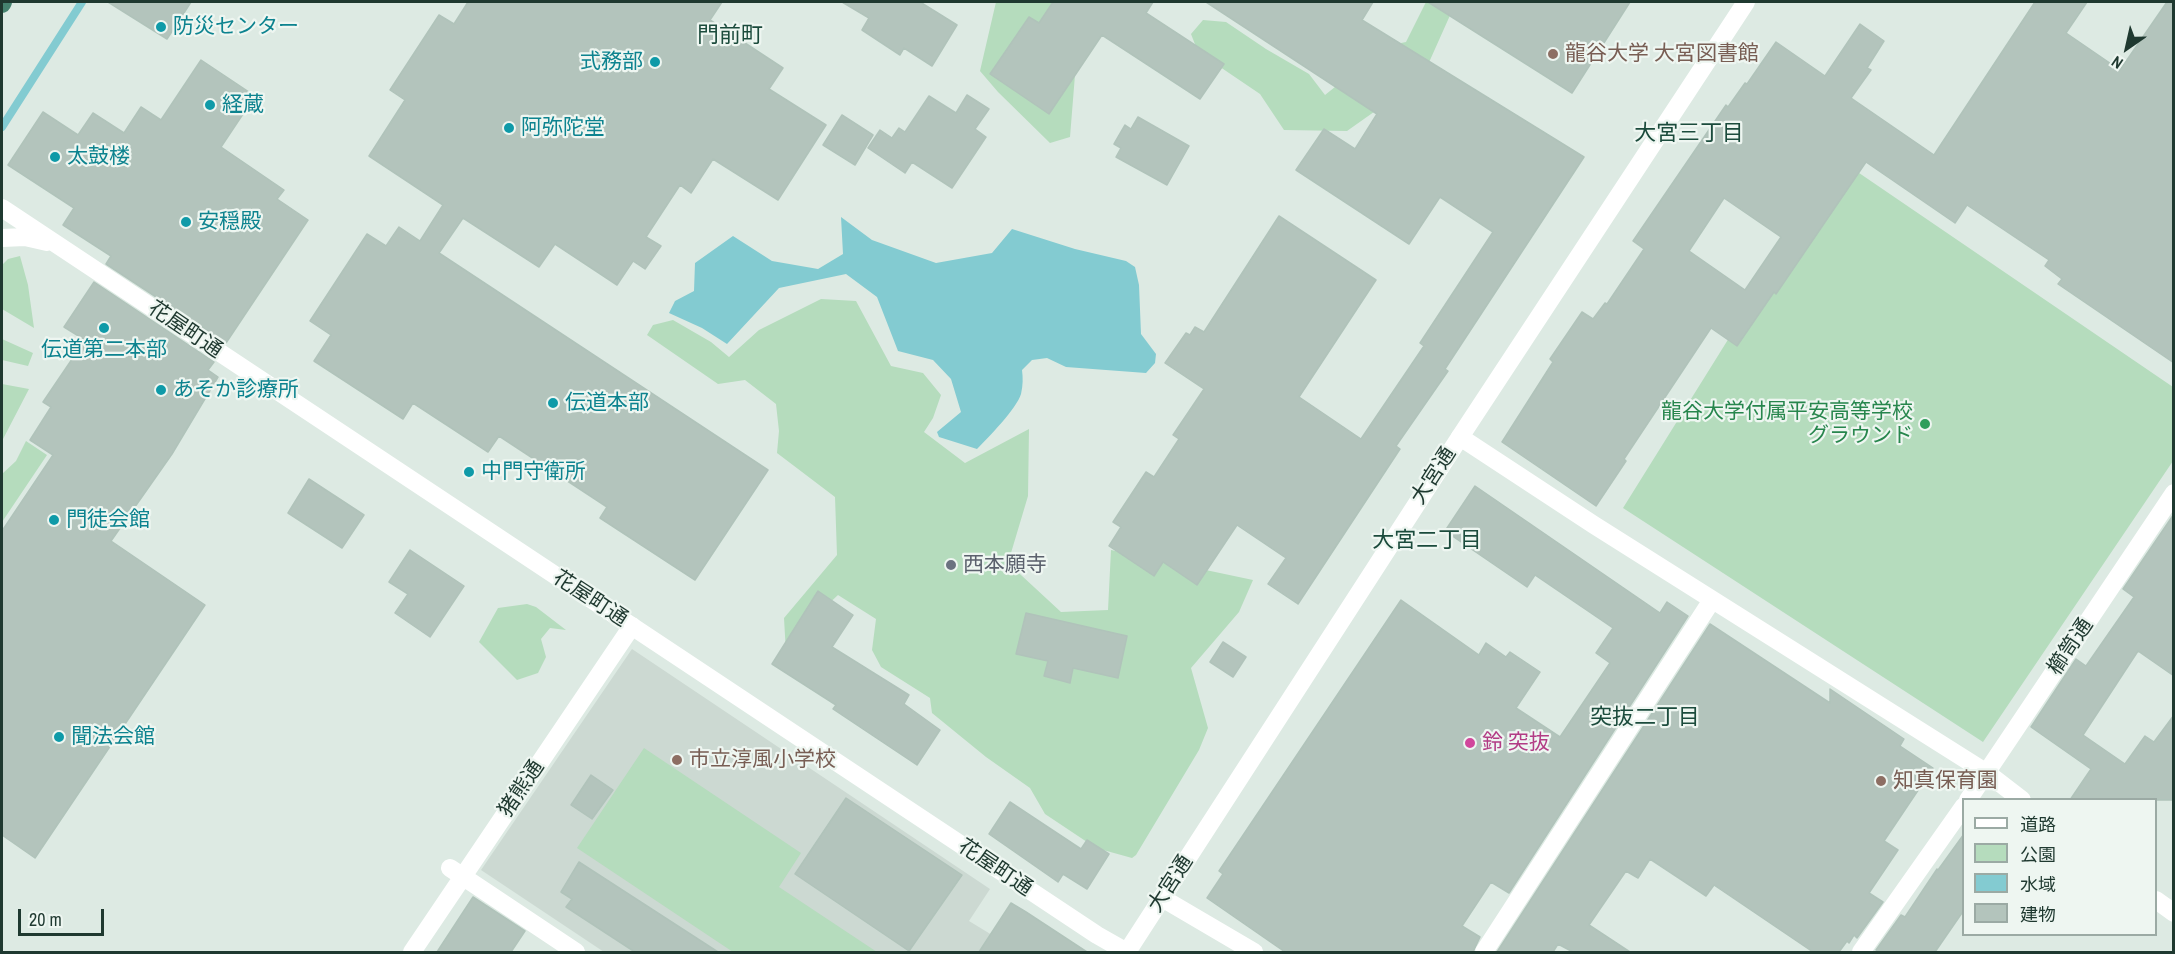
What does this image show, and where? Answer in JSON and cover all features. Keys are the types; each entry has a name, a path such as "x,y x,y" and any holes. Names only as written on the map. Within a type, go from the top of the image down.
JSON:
{"street":[{"name":"大宮通","path":"1127,952 1460,437 1746,2"},
{"name":"花屋町通","path":"2,208 1077,922 1127,952"},
{"name":"花屋町通","path":"2,238 25,237 55,244"},
{"path":"1460,437 1712,600 1987,772 2020,798"},
{"name":"櫛笥通","path":"1969,798 2174,493"},
{"path":"1484,952 1712,600"},
{"name":"猪熊通","path":"412,952 456,872 632,626"},
{"path":"1861,952 1962,809"},
{"path":"456,872 576,952"},
{"path":"1162,898 1254,952"},
{"path":"2157,901 2174,914"}],"shaded area":[{"name":"市立淳風小学校","path":"632,649 990,889 969,921 1020,952 604,952 481,870"}],"green space":[{"path":"996,2 1050,2 1079,25 1070,137 1050,143 980,71"},
{"path":"1426,2 1456,2 1422,78 1347,131 1284,130 1260,94 1198,52 1191,34 1203,20 1226,22 1309,74 1325,95 1386,46 1406,42"},
{"name":"龍谷大学付属平安高等学校 グラウンド","path":"1840,160 2173,387 2173,461 1983,742 1623,508"},
{"path":"20,256 28,285 34,328 2,309 2,265 8,259"},
{"path":"821,299 856,301 891,366 923,373 941,395 933,418 924,432 965,463 1029,429 1028,496 1008,563 1061,612 1108,610 1111,550 1253,580 1239,612 1191,668 1208,728 1199,750 1136,855 1132,858 1096,848 1045,814 1030,788 986,757 932,713 930,698 881,667 872,650 876,619 838,595 822,610 786,653 784,618 837,555 835,497 777,453 779,431 776,404 745,380 718,384 647,335 653,325 673,320 711,342 729,357 759,330"},
{"path":"2,339 33,353 28,366 2,360"},
{"path":"2,384 29,389 2,441"},
{"path":"26,441 47,455 2,522 2,474 16,461"},
{"path":"527,604 536,607 566,630 550,628 541,639 546,657 538,673 517,680 479,642 498,608"},
{"path":"644,748 801,853 779,887 877,952 733,952 577,848"}],"water":[{"path":"841,217 872,240 936,263 992,253 1012,229 1075,249 1126,261 1135,267 1139,285 1141,334 1156,354 1155,363 1146,373 1066,367 1047,358 1032,360 1022,370 1021,394 1014,407 977,449 939,437 937,432 961,412 951,379 933,360 898,351 877,297 846,274 779,288 727,344 702,328 669,313 675,301 694,291 695,263 733,236 772,261 818,269 843,254"}],"building":[{"name":"防災センター","path":"108,2 191,2 167,39"},
{"path":"468,2 722,2 710,20 783,68 769,89 826,125 778,200 713,159 691,193 680,185 646,237 661,246 645,269 633,261 617,285 555,244 539,267 463,218 439,253 768,470 695,580 600,518 607,507 499,436 488,452 413,403 403,419 314,361 331,335 310,321 367,234 386,246 399,227 420,241 443,205 369,156 405,100 390,90 439,15 454,24"},
{"path":"842,2 920,2 957,25 932,66 904,48 900,55 862,30 869,18"},
{"path":"1053,2 1153,2 1146,13 1224,64 1200,99 1102,35 1049,114 990,74 1029,17 1039,23"},
{"path":"1206,2 1373,2 1362,20 1584,157 1445,369 1448,371 1396,446 1400,449 1298,604 1268,584 1286,558 1237,525 1197,585 1163,562 1154,576 1109,546 1121,527 1113,522 1146,472 1154,477 1179,439 1173,435 1204,389 1165,363 1186,333 1190,335 1195,327 1204,332 1279,216 1376,280 1299,397 1361,439 1424,346 1420,343 1493,232 1440,197 1409,244 1296,170 1324,129 1355,149 1377,114"},
{"name":"龍谷大学 大宮図書館","path":"1428,2 1630,2 1572,93"},
{"path":"2035,2 2087,2 2066,33 2120,70 2167,2 2174,2 2174,363 2058,284 2062,279 2045,266 2049,260 1967,205 1955,223 1866,162 1776,294 1774,292 1737,346 1711,328 1624,459 1626,461 1596,506 1502,442 1553,362 1550,359 1582,312 1593,319 1605,303 1607,304 1644,249 1633,241 1726,105 1728,107 1745,83 1747,84 1776,42 1825,76 1860,24 1884,41 1867,68 1871,70 1851,98 1934,155","holes":["1724,198 1781,237 1745,290 1689,251"]},
{"name":"安穏殿","path":"201,60 255,96 221,147 284,190 277,199 308,220 226,343 106,264 111,256 63,225 74,208 8,165 43,112 78,135 93,113 124,133 141,107 161,120"},
{"path":"967,95 989,109 975,129 986,137 952,188 912,162 905,173 868,148 880,130 892,138 899,128 905,132 929,96 956,113"},
{"path":"842,115 873,135 855,165 823,145"},
{"path":"1138,117 1189,146 1167,185 1116,157 1121,148 1114,144 1125,125 1131,129"},
{"path":"94,282 214,362 208,370 218,377 172,454 111,541 205,605 35,858 2,835 2,531 53,455 30,440 51,407 43,402 85,340 64,327"},
{"path":"309,479 364,515 342,548 288,513"},
{"path":"1475,486 1660,613 1667,602 1688,616 1509,893 1491,882 1462,926 1480,937 1473,952 1285,952 1207,898 1223,874 1219,871 1401,600 1479,655 1486,643 1506,657 1510,652 1540,672 1516,708 1560,737 1610,663 1596,653 1613,628 1535,575 1527,587 1445,531"},
{"path":"2174,514 2174,676 2138,651 2083,735 2125,764 2145,736 2154,742 2174,715 2174,800 2071,798 2091,769 2031,727 2076,659 2086,666 2134,597 2123,589"},
{"path":"410,550 464,586 430,637 395,613 408,594 389,582"},
{"path":"818,591 853,615 832,647 909,695 904,704 940,730 917,765 833,709 836,705 772,664"},
{"path":"1026,613 1127,636 1118,678 1073,668 1070,683 1044,676 1048,661 1016,654"},
{"path":"1710,624 1830,703 1830,689 1904,739 1900,746 1933,768 1884,841 1898,850 1869,893 1883,902 1857,938 1854,935 1839,952 1813,952 1714,885 1706,896 1650,859 1638,878 1626,871 1589,925 1630,952 1573,952 1558,944 1553,952 1497,952"},
{"path":"1223,642 1246,657 1233,677 1210,662"},
{"path":"591,775 613,790 592,819 571,805"},
{"path":"846,798 962,875 909,951 795,874"},
{"path":"1010,802 1081,849 1087,840 1109,854 1087,889 1063,874 1058,882 989,834"},
{"path":"1962,837 1962,913 1935,952 1879,952 1876,950 1901,915 1905,917"},
{"path":"579,862 718,952 635,952 566,907 572,899 561,892"},
{"path":"473,897 525,931 511,952 437,952"},
{"path":"1011,903 1026,912 1087,952 979,952"}],"waterway":[{"path":"2,127 82,2"}],"place":[{"name":"防災センター","path":"161,27"},
{"name":"龍谷大学 大宮図書館","path":"1553,54"},
{"name":"式務部","path":"655,62"},
{"name":"経蔵","path":"210,105"},
{"name":"阿弥陀堂","path":"509,128"},
{"name":"太鼓楼","path":"55,157"},
{"name":"安穏殿","path":"186,222"},
{"name":"伝道第二本部","path":"104,328"},
{"name":"あそか診療所","path":"161,390"},
{"name":"伝道本部","path":"553,403"},
{"name":"龍谷大学付属平安高等学校 グラウンド","path":"1925,424"},
{"name":"中門守衛所","path":"469,472"},
{"name":"門徒会館","path":"54,520"},
{"name":"西本願寺","path":"951,565"},
{"name":"聞法会館","path":"59,737"},
{"name":"鈴 突抜","path":"1470,743"},
{"name":"市立淳風小学校","path":"677,760"},
{"name":"知真保育園","path":"1881,781"}],"district":[{"name":"門前町","path":"730,36"},
{"name":"大宮三丁目","path":"1689,134"},
{"name":"大宮二丁目","path":"1427,541"},
{"name":"突抜二丁目","path":"1645,718"}]}
